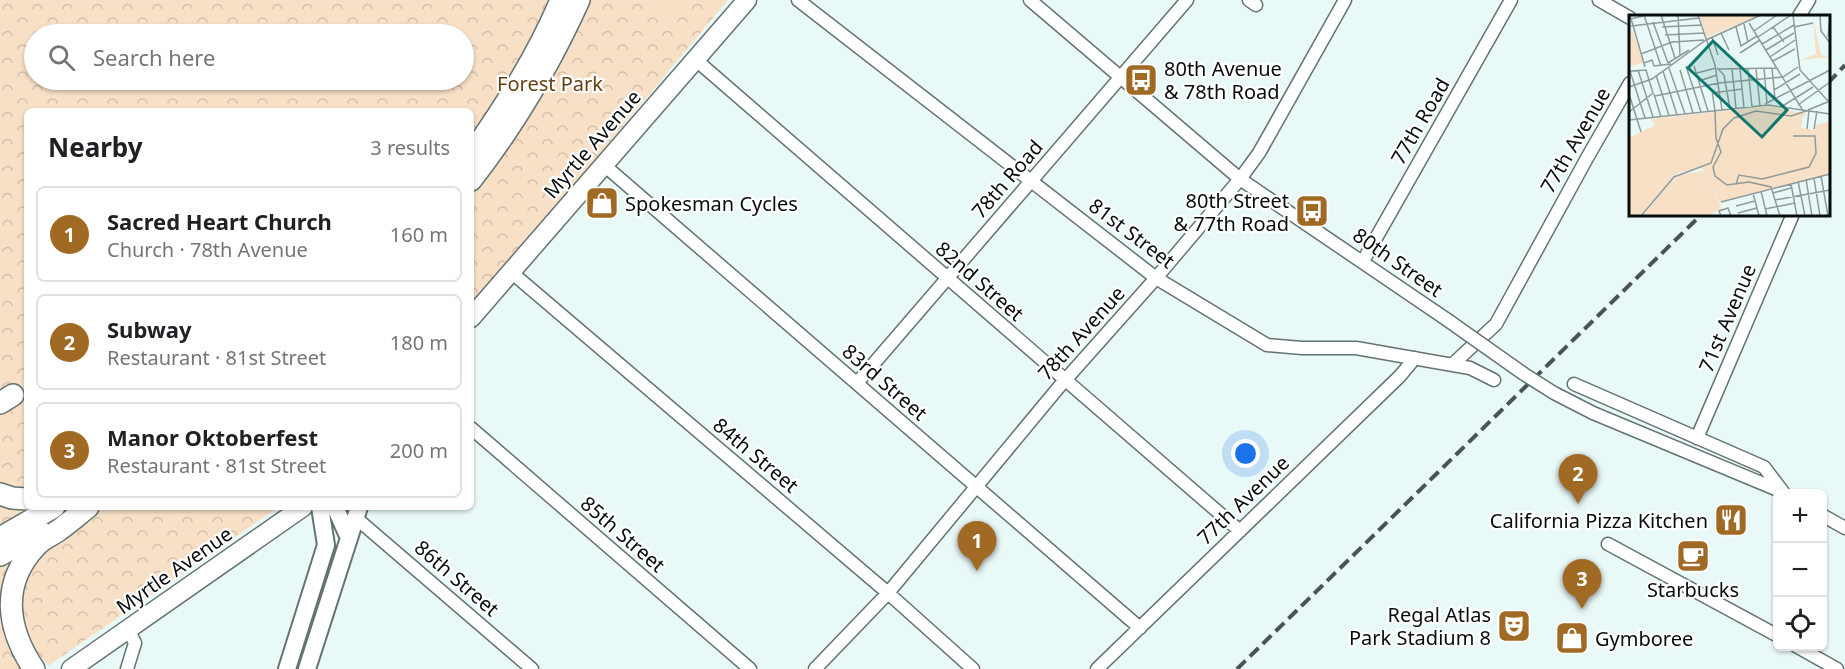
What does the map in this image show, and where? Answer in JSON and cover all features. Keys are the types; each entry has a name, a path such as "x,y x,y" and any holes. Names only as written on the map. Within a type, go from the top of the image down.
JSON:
{"highway":[{"path":"474,150 520,81 540,46 561,0"},
{"path":"474,176 533,89 579,0"},
{"path":"0,494 24,499"},
{"path":"0,538 49,510"},
{"path":"0,555 82,510"},
{"path":"34,669 21,650 12,623 9,604 14,583 23,562 36,546 83,510"}],"main road":[{"name":"Myrtle Avenue","path":"474,315 747,0"},
{"path":"273,510 273,528"},
{"name":"Myrtle Avenue","path":"71,669 299,510"},
{"path":"292,668 326,545 320,510"},
{"path":"336,510 349,538"},
{"path":"307,669 358,512"}],"street":[{"name":"81st Street","path":"798,0 1156,278 1267,345 1302,348 1356,348 1453,364 1470,368 1494,380"},
{"name":"80th Street","path":"1030,0 1240,179 1363,261 1524,374 1593,413 1774,489"},
{"name":"78th Road","path":"857,383 1187,0"},
{"name":"78th Avenue","path":"815,669 888,593 1065,380 1240,179 1258,153 1345,0"},
{"name":"77th Road","path":"1363,261 1511,0"},
{"path":"1599,0 1629,17"},
{"path":"1801,15 1809,0"},
{"name":"82nd Street","path":"696,60 1240,531"},
{"name":"77th Avenue","path":"1453,364 1496,324 1629,84"},
{"name":"83rd Street","path":"604,165 1140,628"},
{"name":"71st Avenue","path":"1697,438 1792,216"},
{"name":"84th Street","path":"512,272 888,593 973,669"},
{"name":"77th Avenue","path":"1097,669 1400,376 1415,358"},
{"name":"80th Street","path":"1574,384 1764,467 1781,489"},
{"name":"85th Street","path":"474,431 750,669"},
{"name":"86th Street","path":"358,512 532,669"},
{"path":"1827,518 1845,528"},
{"path":"1608,544 1773,633"},
{"path":"127,669 135,643 128,629"},
{"path":"1805,651 1837,669"}],"green space":[{"name":"Forest Park","path":"0,0 728,0 474,304 474,108 24,108 24,510 275,510 48,666 42,658 27,669 0,669"},
{"path":"647,0 684,0 663,26 647,5"}],"railway":[{"path":"1830,81 1845,65"},
{"path":"1237,669 1700,216"}],"place":[{"name":"80th Avenue & 78th Road","path":"1141,80"},
{"name":"Spokesman Cycles","path":"602,203"},
{"name":"80th Street & 77th Road","path":"1312,211"},
{"name":"Subway","path":"1578,504"},
{"name":"California Pizza Kitchen","path":"1731,520"},
{"name":"Starbucks","path":"1693,556"},
{"name":"Sacred Heart Church","path":"977,571"},
{"name":"Manor Oktoberfest","path":"1582,609"},
{"name":"Regal Atlas Park Stadium 8","path":"1514,626"},
{"name":"Gymboree","path":"1572,638"}]}
